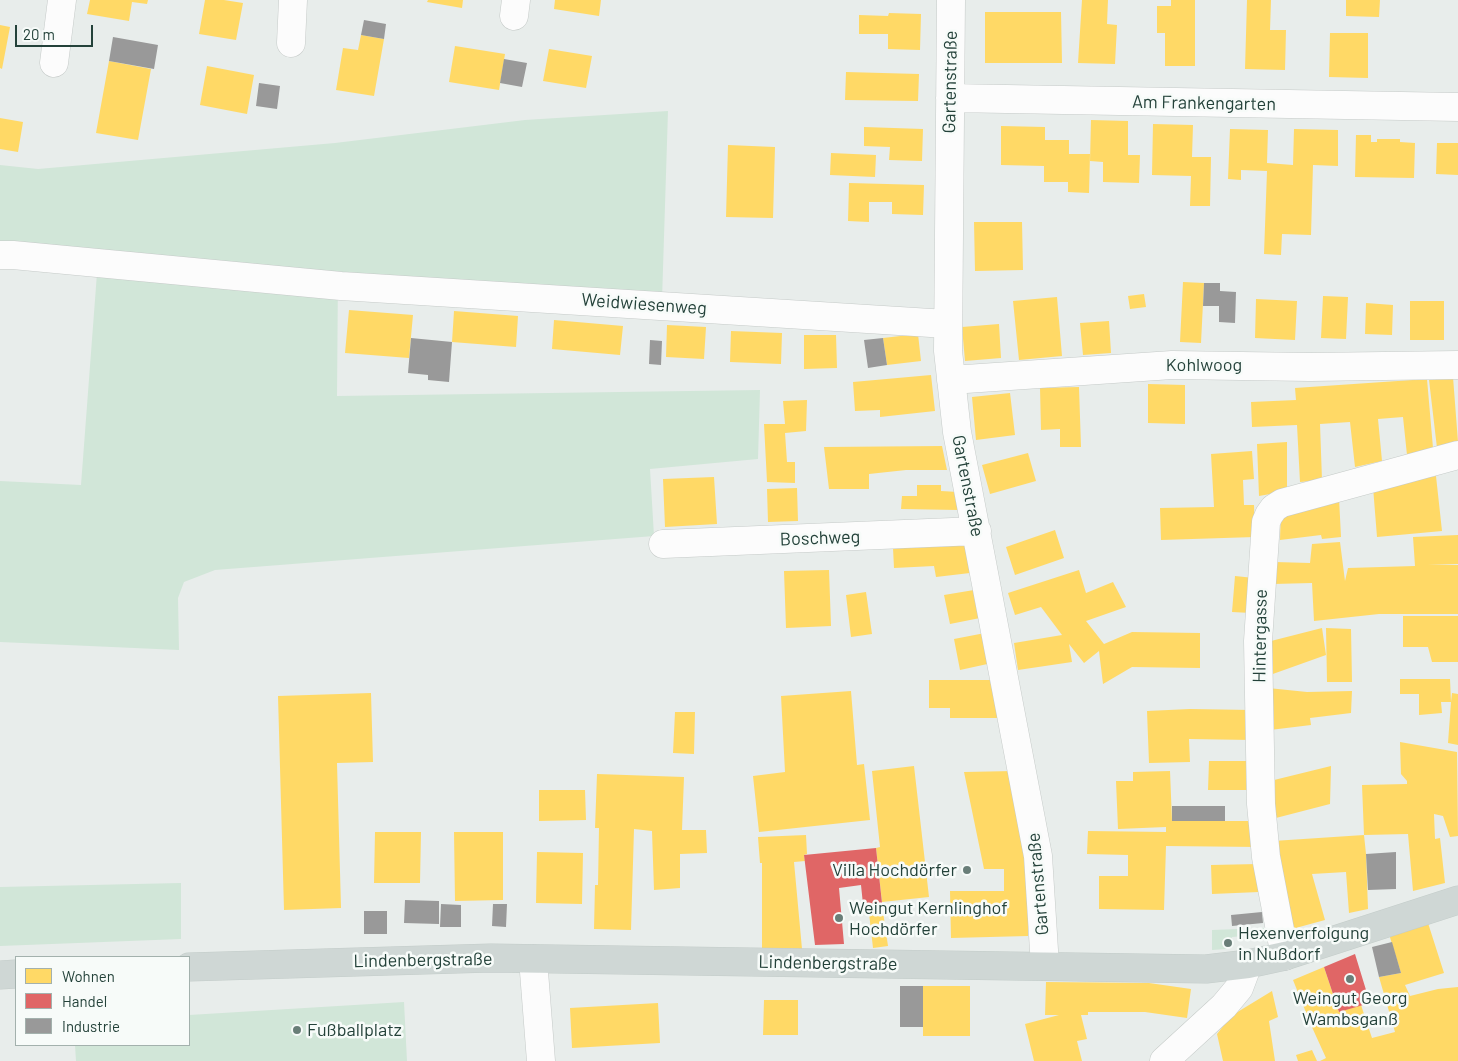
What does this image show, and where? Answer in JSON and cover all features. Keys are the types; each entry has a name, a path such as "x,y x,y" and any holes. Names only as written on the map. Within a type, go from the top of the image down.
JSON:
{"main road":[{"name":"Lindenbergstraße","path":"190,967 364,961 534,959 1206,969 1248,964 1285,956 1458,900"},
{"path":"0,975 15,974"}],"street":[{"path":"54,63 62,0"},
{"path":"291,43 294,0"},
{"name":"Gartenstraße","path":"950,0 947,324 951,380 958,432 1038,856 1044,966"},
{"name":"Am Frankengarten","path":"950,98 1458,107"},
{"name":"Weidwiesenweg","path":"0,255 341,286 947,324"},
{"name":"Kohlwoog","path":"951,380 1172,365 1310,367 1458,365"},
{"name":"Hintergasse","path":"1285,956 1266,857 1261,804 1258,641 1266,522 1274,508 1282,504 1458,455"},
{"name":"Boschweg","path":"663,544 977,531"},
{"path":"534,959 541,1061"},
{"path":"1164,1061 1224,1006 1239,988 1248,964"}],"green space":[{"path":"668,111 662,300 338,274 337,396 760,390 758,459 650,469 654,536 215,570 184,582 178,598 179,650 0,642 0,481 81,485 98,260 0,255 0,165 38,169 335,143 525,120"},
{"path":"181,883 181,939 0,946 0,887"},
{"path":"1264,928 1261,940 1244,936 1232,937 1226,949 1212,950 1212,930"},
{"name":"Fußballplatz","path":"404,1002 407,1061 76,1061 75,1046 190,1046 190,1015"}],"building: Wohnen":[{"path":"90,0 148,0 147,4 132,2 129,21 87,14"},
{"path":"205,0 243,3 236,40 199,34"},
{"path":"428,0 463,0 462,8 427,2"},
{"path":"555,0 601,0 599,16 554,9"},
{"path":"1082,0 1108,0 1107,24 1117,25 1115,64 1078,63"},
{"path":"1171,0 1195,0 1195,66 1165,66 1165,33 1157,33 1157,6 1171,6"},
{"path":"1247,0 1271,0 1270,30 1286,30 1285,70 1245,69"},
{"path":"1346,0 1380,0 1379,17 1346,16"},
{"path":"985,12 1061,12 1062,63 985,63"},
{"path":"889,13 921,14 920,50 888,49 888,34 859,34 859,15 888,16"},
{"path":"0,25 10,27 2,69 0,68"},
{"path":"1330,33 1368,33 1368,78 1329,77"},
{"path":"361,35 384,39 374,96 336,90 343,48 358,50"},
{"path":"455,46 505,54 499,90 449,82"},
{"path":"549,49 592,56 586,88 543,81"},
{"path":"109,61 151,69 138,140 96,133"},
{"path":"207,66 254,75 247,114 200,105"},
{"path":"846,72 919,74 918,101 845,100"},
{"path":"0,118 23,122 18,152 0,149"},
{"path":"1091,120 1128,121 1128,155 1140,155 1139,183 1103,182 1103,162 1090,161"},
{"path":"1153,124 1193,125 1192,157 1211,157 1210,206 1190,206 1191,176 1152,175"},
{"path":"1001,126 1045,127 1045,140 1069,140 1069,154 1090,154 1089,193 1068,192 1068,182 1044,182 1044,166 1001,165"},
{"path":"864,127 923,129 922,161 889,160 890,147 864,146"},
{"path":"1230,129 1268,130 1267,163 1293,165 1294,129 1338,130 1338,166 1313,165 1311,235 1282,234 1281,255 1264,254 1267,171 1241,170 1241,180 1228,179"},
{"path":"1356,135 1371,135 1371,142 1377,142 1377,139 1400,139 1400,142 1415,143 1414,178 1355,177"},
{"path":"1437,143 1458,143 1458,175 1436,174"},
{"path":"728,145 775,147 773,218 726,217"},
{"path":"831,153 876,155 875,177 830,175"},
{"path":"849,183 924,185 923,215 892,214 892,202 869,202 869,222 848,221"},
{"path":"974,222 1022,222 1023,270 975,271"},
{"path":"1183,282 1204,283 1201,343 1180,342"},
{"path":"1144,294 1146,307 1130,309 1128,296"},
{"path":"1323,296 1348,297 1346,339 1321,338"},
{"path":"1057,297 1062,356 1019,360 1013,301"},
{"path":"1256,299 1297,301 1295,340 1255,338"},
{"path":"1410,301 1444,301 1444,340 1410,340"},
{"path":"1366,303 1393,305 1392,335 1365,334"},
{"path":"349,310 413,315 409,358 345,353"},
{"path":"454,311 518,316 516,347 452,342"},
{"path":"554,320 623,326 620,355 552,349"},
{"path":"1109,321 1111,353 1083,355 1080,323"},
{"path":"999,324 1001,358 965,361 962,327"},
{"path":"667,325 706,327 704,359 666,357"},
{"path":"731,331 782,333 781,364 730,362"},
{"path":"918,334 921,361 887,365 883,338"},
{"path":"804,335 836,335 837,368 804,369"},
{"path":"931,375 935,411 880,417 880,410 855,411 853,382"},
{"path":"1453,377 1458,442 1437,448 1429,380"},
{"path":"1427,379 1433,448 1407,455 1403,417 1378,419 1382,461 1355,467 1350,422 1320,424 1322,480 1300,482 1297,425 1252,427 1251,402 1296,400 1295,388"},
{"path":"1148,384 1185,385 1185,424 1148,423"},
{"path":"1079,387 1081,447 1060,447 1060,429 1041,430 1040,388"},
{"path":"1010,393 1015,435 976,440 972,397"},
{"path":"807,400 806,431 785,433 787,462 795,462 795,483 767,482 764,424 785,424 783,401"},
{"path":"1287,442 1287,491 1259,496 1257,444"},
{"path":"942,446 947,470 906,470 869,474 869,489 829,489 824,447"},
{"path":"1252,451 1254,479 1243,480 1244,505 1254,505 1255,537 1161,540 1160,508 1214,507 1211,454"},
{"path":"1028,453 1036,481 990,494 982,465"},
{"path":"1436,476 1442,531 1377,537 1373,487"},
{"path":"714,477 717,524 665,527 663,479"},
{"path":"917,485 941,485 941,491 958,492 958,510 901,509 902,496 917,496"},
{"path":"797,488 798,521 768,522 767,489"},
{"path":"1339,498 1341,537 1322,539 1321,535 1280,540 1281,509"},
{"path":"1055,530 1064,558 1015,575 1006,547"},
{"path":"1458,535 1458,564 1428,565 1458,565 1458,614 1379,614 1314,621 1312,583 1273,584 1275,562 1310,563 1312,544 1340,542 1345,581 1348,568 1415,566 1413,537"},
{"path":"969,544 970,573 936,577 934,566 894,568 893,548"},
{"path":"829,570 831,626 786,628 784,571"},
{"path":"1079,570 1086,593 1113,582 1126,607 1086,621 1104,644 1132,632 1200,633 1200,668 1132,667 1103,684 1099,651 1084,663 1069,644 1072,662 1018,670 1014,643 1062,635 1041,607 1015,615 1008,593"},
{"path":"1235,576 1254,578 1251,613 1232,612"},
{"path":"974,590 980,618 950,624 944,595"},
{"path":"866,592 872,634 851,637 846,595"},
{"path":"1403,616 1458,616 1458,662 1432,662 1428,647 1403,647"},
{"path":"1322,628 1326,655 1270,675 1271,641"},
{"path":"1326,628 1351,629 1352,682 1327,682"},
{"path":"985,633 992,663 960,670 954,639"},
{"path":"1400,679 1450,679 1451,702 1441,702 1442,713 1419,715 1419,694 1400,694"},
{"path":"929,680 998,680 998,718 950,718 950,708 929,708"},
{"path":"1268,688 1307,692 1352,691 1351,713 1310,718 1311,725 1270,730"},
{"path":"851,691 857,765 864,764 870,820 759,832 753,776 785,772 781,696"},
{"path":"371,693 373,762 337,763 341,908 284,910 278,696"},
{"path":"1452,693 1458,694 1458,745 1448,743"},
{"path":"1190,709 1252,710 1252,740 1189,739 1190,762 1149,763 1147,711"},
{"path":"675,712 695,712 694,754 673,753"},
{"path":"1400,742 1457,752 1458,836 1450,837 1443,816 1434,814 1435,839 1440,838 1445,883 1413,891 1408,834 1364,835 1362,785 1407,784 1407,781 1401,774"},
{"path":"1209,761 1252,761 1251,790 1208,790"},
{"path":"914,766 929,897 882,902 876,848 880,847 872,771"},
{"path":"1331,766 1330,804 1272,819 1270,781"},
{"path":"1014,771 1028,836 1028,936 951,938 950,891 1004,891 1004,869 984,869 964,772"},
{"path":"1170,771 1172,821 1258,821 1258,847 1166,846 1164,910 1099,909 1099,876 1128,876 1128,855 1087,854 1088,831 1166,832 1166,827 1118,829 1116,781 1133,781 1133,772"},
{"path":"597,774 684,777 682,830 706,830 707,853 680,854 680,888 654,890 652,831 634,829 631,930 594,929 595,885 598,885 599,828 595,828"},
{"path":"539,790 585,790 586,820 539,821"},
{"path":"375,832 421,832 420,883 374,883"},
{"path":"454,832 503,832 503,900 455,901"},
{"path":"806,835 807,854 804,855 805,861 794,862 802,949 762,948 762,863 760,863 758,837"},
{"path":"1364,835 1368,909 1349,913 1346,872 1312,874 1325,920 1292,929 1273,841"},
{"path":"537,852 583,853 582,904 536,903"},
{"path":"1258,864 1259,892 1212,894 1211,865"},
{"path":"883,912 888,946 873,948 869,913"},
{"path":"1428,923 1444,973 1405,985 1410,996 1438,989 1458,987 1458,1061 1320,1061 1326,1058 1293,980 1324,967 1339,1012 1361,1005 1372,1038 1395,1032 1379,977 1401,973 1389,934"},
{"path":"1046,982 1149,983 1191,989 1187,1018 1145,1012 1088,1012 1088,1015 1081,1015 1087,1039 1077,1041 1082,1061 1034,1061 1025,1024 1059,1015 1045,1015"},
{"path":"923,986 970,986 970,1036 923,1036"},
{"path":"1272,991 1278,1017 1269,1021 1275,1061 1223,1061 1217,1034 1231,1016"},
{"path":"764,1000 798,1000 798,1035 763,1035"},
{"path":"658,1003 660,1043 572,1048 570,1008"},
{"path":"1312,1050 1317,1061 1298,1061 1296,1055"}],"building: Handel":[{"path":"876,848 883,912 864,914 861,885 839,888 844,944 815,945 804,855"},
{"path":"1355,954 1370,1003 1339,1012 1324,967"}],"building: Industrie":[{"path":"364,20 386,24 384,39 361,35"},
{"path":"113,37 158,45 154,69 109,61"},
{"path":"504,59 527,63 522,87 500,83"},
{"path":"259,83 280,86 277,109 256,106"},
{"path":"1204,283 1220,283 1220,291 1236,292 1235,323 1219,322 1219,306 1203,306"},
{"path":"411,338 452,342 449,382 428,380 428,375 408,373"},
{"path":"883,338 887,365 868,368 864,340"},
{"path":"650,340 662,341 661,365 649,364"},
{"path":"1172,806 1225,806 1225,821 1172,821"},
{"path":"1396,852 1396,889 1368,890 1366,854"},
{"path":"405,900 439,901 439,924 404,923"},
{"path":"441,904 461,905 461,927 440,927"},
{"path":"493,904 507,904 506,927 492,926"},
{"path":"364,911 387,911 387,934 364,934"},
{"path":"1262,912 1263,923 1232,926 1231,915"},
{"path":"1392,942 1401,973 1379,977 1372,947"},
{"path":"900,986 923,986 923,1027 900,1027"}],"place":[{"name":"Villa Hochdörfer","path":"967,870"},
{"name":"Weingut Kernlinghof Hochdörfer","path":"839,918"},
{"name":"Hexenverfolgung in Nußdorf","path":"1228,943"},
{"name":"Weingut Georg Wambsganß","path":"1350,979"},
{"name":"Fußballplatz","path":"297,1030"}]}
